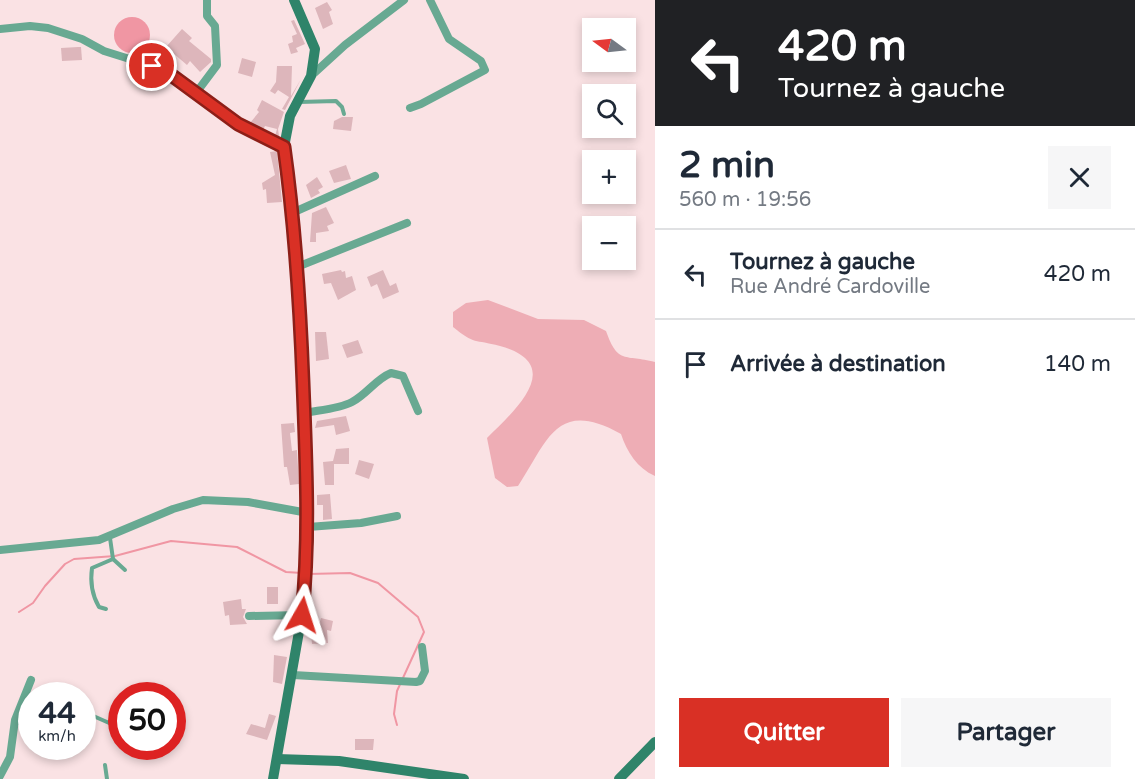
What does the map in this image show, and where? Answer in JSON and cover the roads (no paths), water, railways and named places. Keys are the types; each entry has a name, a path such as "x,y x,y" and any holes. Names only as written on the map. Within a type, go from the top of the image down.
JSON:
{"main road":[{"path":"273,779 302,615 308,527 297,267 284,147 286,129 311,76 314,60 313,40 294,0"},
{"path":"619,779 655,742"},
{"path":"277,759 339,761 464,779"}],"street":[{"path":"196,93 217,65 214,27 207,16 207,0"},
{"path":"311,76 345,45 404,0"},
{"path":"410,108 485,70 484,65 472,54 449,39 430,0"},
{"path":"0,29 30,26 48,28 82,39 104,51 152,66 174,77 238,124 284,147"},
{"path":"292,213 375,176"},
{"path":"297,267 407,223"},
{"path":"304,413 351,403 369,391 382,377 391,373 403,376 418,411"},
{"path":"0,550 110,538 173,509 203,500 248,502 308,513"},
{"path":"308,527 361,523 397,516"},
{"path":"249,616 302,615"},
{"path":"293,675 416,682 420,681 425,671 422,647"},
{"path":"0,776 9,757 14,724 31,680"}],"lane":[{"path":"298,102 336,101 342,107 344,114"},
{"path":"110,538 113,559 125,570"},
{"path":"106,609 99,607 93,598 91,575 92,568 99,563 113,559"},
{"path":"14,724 18,723"},
{"path":"105,765 107,779"}],"waterway":[{"path":"19,612 33,603 65,564 74,559 115,556 171,541 237,547 286,572 302,573"},
{"path":"308,574 350,573 378,583 418,617 424,632 397,691 394,714 397,725"}]}
